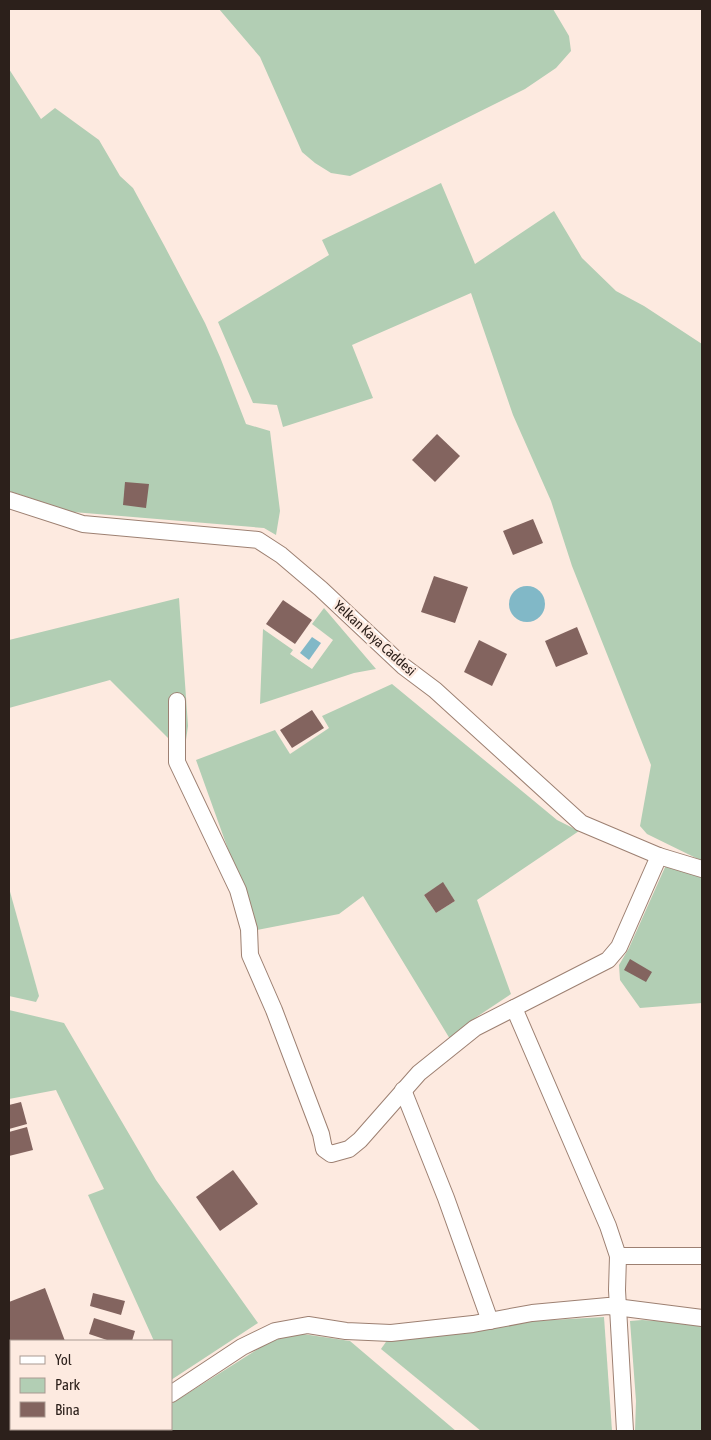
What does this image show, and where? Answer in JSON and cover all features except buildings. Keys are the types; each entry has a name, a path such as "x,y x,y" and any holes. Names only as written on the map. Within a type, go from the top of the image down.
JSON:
{"street":[{"name":"Yelkan Kaya Caddesi","path":"9,500 83,524 258,540 281,555 321,589 403,666 435,690 581,823 659,856 702,869"},
{"path":"177,701 177,762 238,890 249,929 250,955 274,1010 321,1134 324,1149 331,1154 349,1149 360,1140 402,1090 443,1052 475,1028 608,960 619,947 659,856"},
{"path":"514,1008 608,1226 618,1256 618,1308 625,1431"},
{"path":"402,1090 446,1198 490,1321"},
{"path":"618,1256 702,1256"},
{"path":"172,1393 242,1347 275,1331 308,1325 391,1333 490,1321 532,1313 608,1306 702,1318"}],"green space":[{"path":"219,9 553,9 569,36 571,51 556,68 525,89 350,176 331,173 302,152 260,57"},
{"path":"9,69 41,119 55,108 99,140 120,176 133,188 205,323 246,424 270,431 280,511 276,535 264,528 73,512 9,491"},
{"path":"441,183 475,264 554,211 582,258 616,291 644,306 702,344 702,861 647,834 640,826 651,765 572,566 551,501 513,415 471,293 352,345 373,398 283,427 277,405 253,403 218,322 329,255 322,240"},
{"path":"179,598 188,726 184,754 110,680 9,708 9,640"},
{"path":"324,608 376,669 354,673 260,704 263,629 293,650 290,654 312,669 333,640 312,624"},
{"path":"392,684 557,820 579,831 477,900 511,994 472,1020 450,1039 363,896 339,914 257,930 196,760 275,730 290,754 329,728 322,716","holes":["443,883 455,901 436,913 424,895"]},
{"path":"666,865 702,877 702,1003 640,1008 620,980 619,965 629,948"},
{"path":"9,888 39,996 36,1002 9,996"},
{"path":"9,1010 64,1023 156,1180 258,1323 172,1379 172,1340 154,1340 88,1195 104,1189 56,1090 9,1099"},
{"path":"604,1317 612,1431 481,1431 381,1349 388,1339 534,1321"},
{"path":"630,1321 702,1324 702,1431 635,1431 636,1401"},
{"path":"303,1334 350,1341 456,1431 122,1431 172,1430 172,1403 277,1337"}],"water":[{"path":"527,586 534,587 540,591 544,597 544,611 540,617 534,621 527,622 520,621 514,617 510,611 509,604 510,597 514,591 520,587"},
{"path":"312,637 321,643 309,660 300,653"}]}
